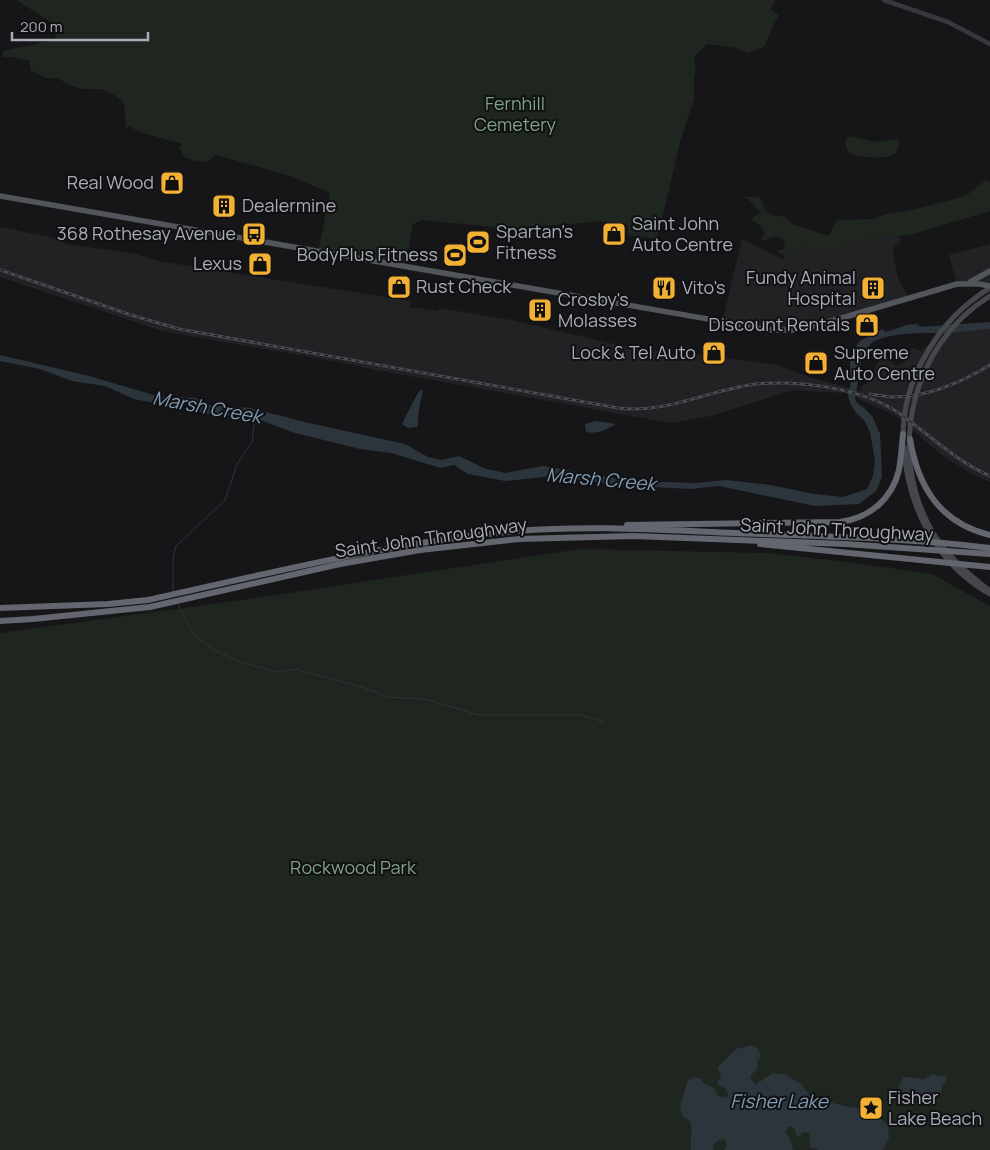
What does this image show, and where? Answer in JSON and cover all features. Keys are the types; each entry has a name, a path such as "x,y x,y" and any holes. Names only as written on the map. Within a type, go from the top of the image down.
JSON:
{"highway":[{"path":"576,528 632,525 840,522 859,518 882,503 896,479 903,434"},
{"path":"910,439 916,470 924,487 936,504 960,523 973,530 990,535"},
{"name":"Saint John Throughway","path":"0,608 108,604 148,600 394,547 517,531 576,528 844,537 990,548"},
{"name":"Saint John Throughway","path":"0,620 33,619 150,607 340,564 466,544 519,539 633,536 845,544 990,554"},
{"path":"724,540 990,567"}],"main road":[{"path":"0,196 771,330 793,330 818,325 957,284 990,285"},
{"path":"965,283 990,271"},
{"path":"990,285 960,310 936,338 927,353 912,384 907,401 903,434 909,484 922,520 944,556 962,575 983,588 990,590"},
{"path":"990,296 973,308 953,327 927,364 916,391 911,417 909,460 916,495 938,541 952,558 990,594"}],"street":[{"path":"884,0 948,22 990,44"}],"shaded area":[{"path":"0,227 55,238 66,244 136,254 158,261 411,301 410,307 438,311 439,308 512,320 609,343 674,354 694,354 777,365 809,377 860,391 862,386 869,382 877,363 886,354 895,366 906,361 908,352 913,348 921,351 929,344 953,333 990,329 990,482 976,476 943,456 896,416 860,400 858,397 844,393 793,390 711,416 671,423 162,331 0,277"},
{"path":"882,236 900,237 900,242 894,247 893,255 898,278 909,298 793,330 722,322 742,239 783,259 784,256 800,247 832,252"},
{"path":"990,244 990,282 988,285 957,284 949,255"}],"green space":[{"name":"Fernhill Cemetery","path":"16,0 776,0 770,9 779,15 765,46 748,53 734,47 707,44 694,57 696,73 694,74 694,99 681,139 657,239 628,235 628,225 601,221 514,229 422,220 413,224 405,267 318,252 330,193 290,176 216,155 208,162 195,161 184,157 179,148 182,144 143,133 132,128 131,125 126,129 124,103 113,94 101,89 82,89 57,78 45,78 30,70 30,61 3,57 3,51 54,40 59,27"},
{"path":"850,136 875,142 897,139 899,141 897,151 890,156 865,157 854,155 850,153 846,145 846,139"},
{"path":"986,180 990,182 990,211 910,235 873,238 849,245 843,250 832,252 800,247 784,256 776,250 783,250 785,241 775,236 766,241 761,239 764,235 763,230 759,224 752,220 754,216 761,212 745,197 758,197 763,202 764,209 771,215 785,217 792,224 828,236 836,220 873,219 886,214 907,211 955,199 968,194"},
{"name":"Rockwood Park","path":"580,549 769,553 848,562 932,574 990,606 990,1150 0,1150 0,633 243,600"}],"water":[{"name":"Marsh Creek","path":"990,322 990,329 888,336 871,343 861,362 855,399 872,416 880,434 882,477 876,491 859,504 815,506 719,486 691,489 634,486 553,476 505,481 468,474 454,465 441,468 391,453 360,449 295,433 255,418 214,415 197,411 187,404 160,404 134,399 105,386 72,381 40,369 0,361 0,355 89,376 157,396 196,398 209,405 250,408 405,444 428,457 442,460 459,456 486,469 506,473 543,466 631,481 696,483 726,480 843,497 867,489 873,476 875,461 870,432 864,420 856,413 850,403 848,395 851,382 850,361 854,349 860,341 882,329 886,332 907,325 918,324 920,327"},
{"path":"420,390 423,391 419,407 418,424 417,427 408,428 402,424"},
{"path":"596,421 616,424 606,430 586,432 585,424"},
{"name":"Fisher Lake","path":"751,1045 758,1049 761,1057 757,1061 758,1067 750,1077 755,1085 773,1073 784,1074 801,1084 811,1097 863,1109 877,1116 888,1125 889,1139 883,1150 819,1150 810,1147 809,1133 803,1132 800,1136 797,1136 794,1128 789,1126 785,1131 791,1141 793,1150 724,1150 727,1146 725,1139 718,1140 714,1144 713,1150 691,1150 690,1121 683,1117 680,1107 688,1080 694,1077 701,1079 705,1084 714,1088 718,1096 727,1098 727,1091 717,1084 721,1075 717,1068 736,1049"},
{"path":"933,1074 945,1076 947,1079 938,1097 917,1095 898,1089 903,1078 924,1079"}],"waterway":[{"name":"Marsh Creek","path":"173,592 173,558 176,546 225,500 237,464 252,442 255,418"},
{"path":"178,604 193,634 214,650 240,662 277,672 295,669 365,688 388,697 425,699 479,715 581,715 604,722"}],"railway":[{"path":"0,270 131,315 179,329 618,408 636,409 671,405 756,384 792,383 830,388 867,397 884,404 899,413 953,455 990,476"},
{"path":"870,394 893,397 919,394 956,383 990,365"}],"place":[{"name":"Real Wood","path":"172,183"},
{"name":"Dealermine","path":"224,206"},
{"name":"368 Rothesay Avenue","path":"254,234"},
{"name":"Saint John Auto Centre","path":"614,234"},
{"name":"Spartan's Fitness","path":"478,242"},
{"name":"BodyPlus Fitness","path":"455,255"},
{"name":"Lexus","path":"260,264"},
{"name":"Rust Check","path":"399,287"},
{"name":"Vito's","path":"664,288"},
{"name":"Fundy Animal Hospital","path":"873,288"},
{"name":"Crosby's Molasses","path":"540,310"},
{"name":"Discount Rentals","path":"867,325"},
{"name":"Lock & Tel Auto","path":"714,353"},
{"name":"Supreme Auto Centre","path":"816,363"},
{"name":"Fisher Lake Beach","path":"871,1108"}]}
